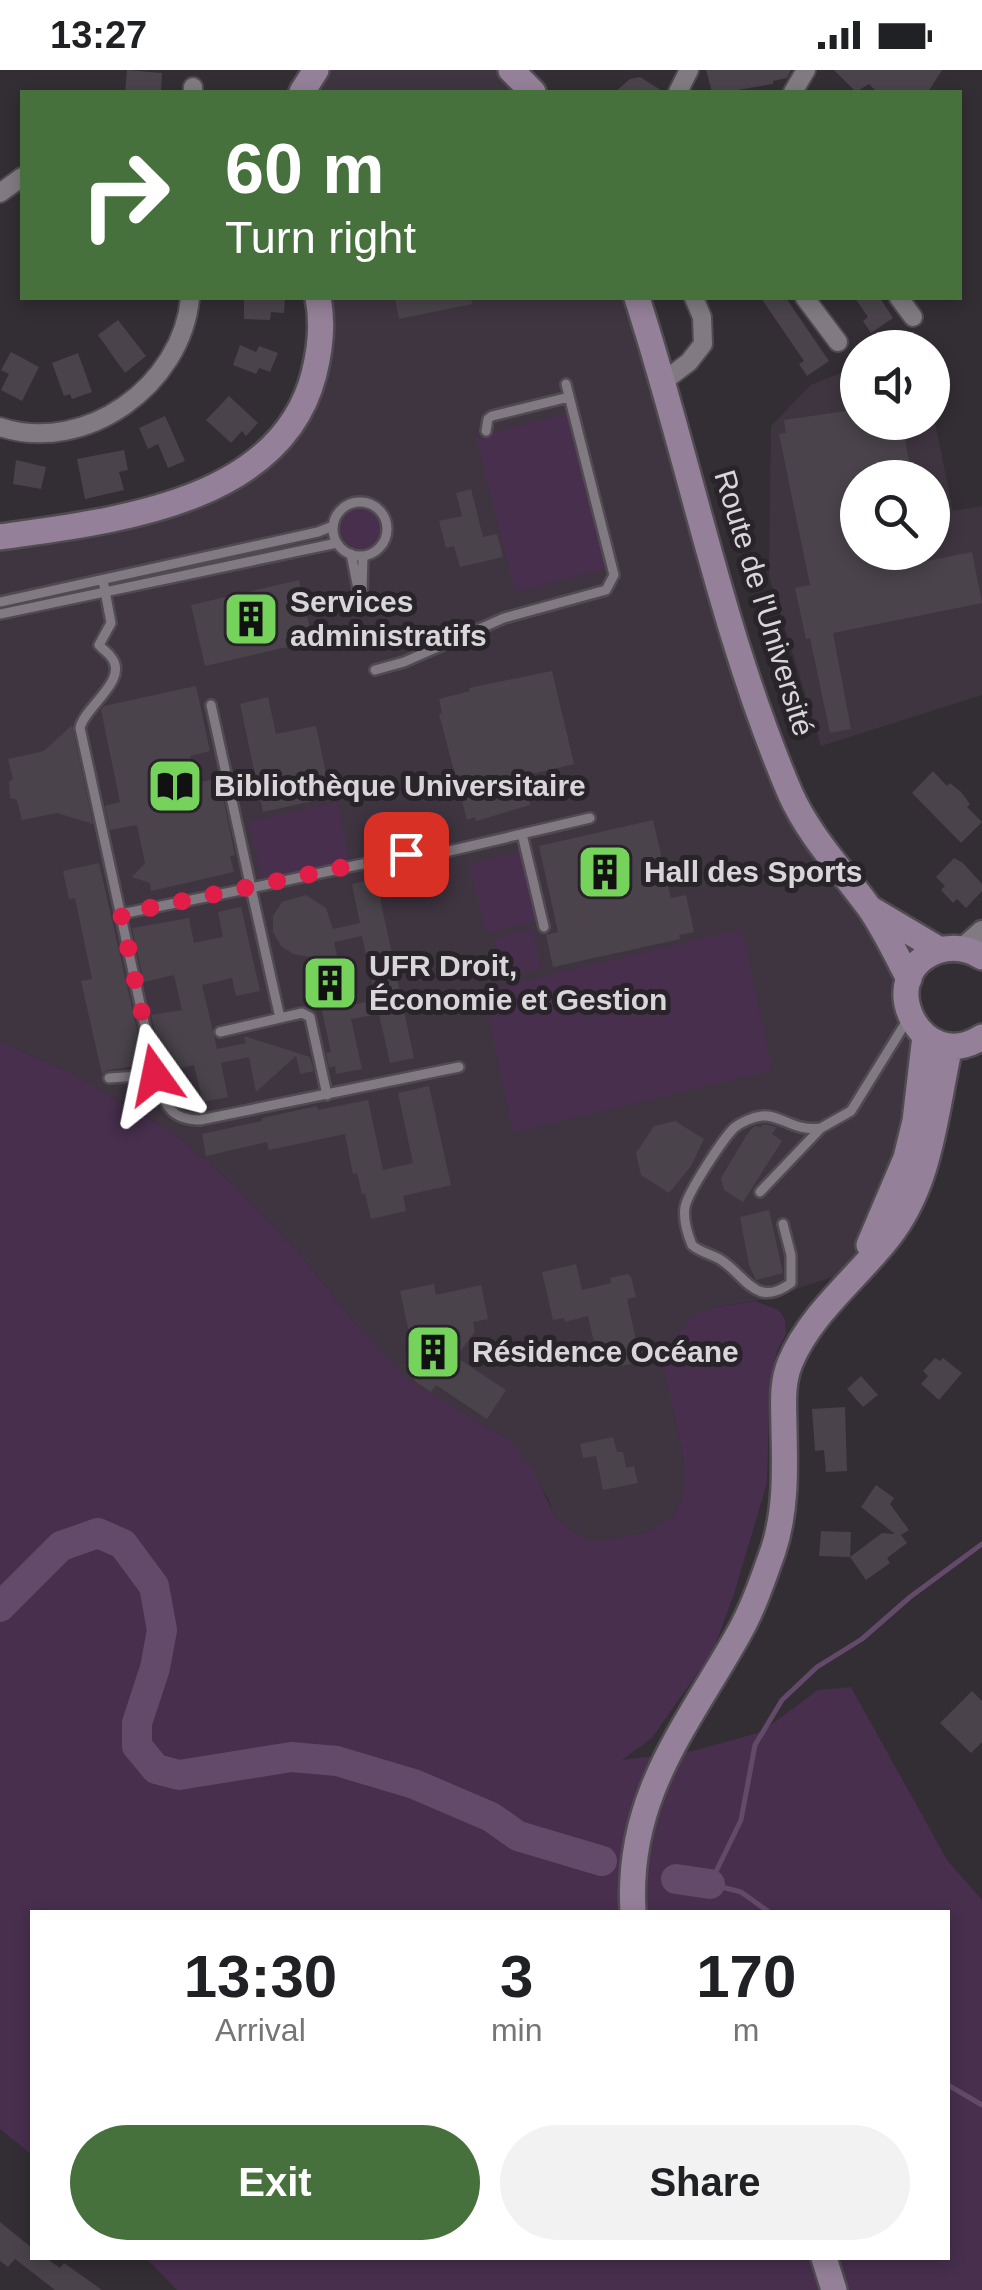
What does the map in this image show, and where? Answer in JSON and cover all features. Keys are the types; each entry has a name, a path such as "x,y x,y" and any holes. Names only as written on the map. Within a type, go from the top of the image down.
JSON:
{"main road":[{"path":"511,70 531,90"},
{"path":"3,535 74,527 170,504 217,485 263,456 289,426 312,382 320,338 318,300"},
{"name":"Route de l'Université","path":"638,300 664,381 735,642 791,796 819,844 870,908 909,979"},
{"name":"Route de l'Université","path":"870,908 967,947"},
{"path":"859,1268 906,1158 915,1120 917,1026 906,996 909,979 921,961 967,947"},
{"path":"917,1026 950,1046 982,1037"},
{"path":"633,1910 632,1865 648,1800 672,1741 740,1632 775,1546 783,1510 783,1397 791,1362 802,1340 888,1238 920,1182 928,1160 950,1046"},
{"path":"825,2260 834,2290"}],"street":[{"path":"0,427 32,434 87,425 138,396 176,349 189,300"},
{"path":"664,381 689,362 703,344 702,318 695,300"},
{"path":"806,300 838,342"},
{"path":"900,300 913,317"}],"lane":[{"path":"375,670 404,662 504,618 606,590 614,575 566,384"},
{"path":"486,431 492,416 569,396"},
{"path":"363,502 378,508 387,523 387,532 379,549 363,556 351,554 337,543 333,526 338,512 349,504 363,502"},
{"path":"0,602 333,526"},
{"path":"0,614 337,543"},
{"path":"351,554 362,608 363,556"},
{"path":"103,580 111,624 99,646 113,658 114,672 108,688 82,718 80,728 164,1104 172,1114 191,1120 459,1067"},
{"path":"212,705 280,1018"},
{"path":"445,852 590,818"},
{"path":"522,834 544,927"},
{"path":"121,914 413,852"},
{"path":"220,1032 302,1013 310,1017 327,1094"},
{"path":"760,1192 821,1128 851,1110 896,1034 917,1026"},
{"path":"109,1078 155,1075"},
{"path":"782,1224 790,1255 791,1282 773,1291 755,1290 718,1258 692,1244 686,1225 686,1203 734,1128 745,1121 769,1116 793,1127 821,1128"}],"shaded area":[{"path":"316,70 511,70 531,90 303,90"},
{"path":"318,300 629,300 791,795 870,908 916,1027 915,1121 859,1268 769,1298 712,1308 672,1406 684,1462 684,1493 673,1516 644,1533 594,1543 575,1533 553,1514 548,1498 510,1441 407,1380 300,1254 236,1187 175,1134 70,1072 0,1042 0,537 217,485 304,403"},
{"path":"840,373 840,440 939,440 943,460 840,460 840,570 950,570 950,496 953,511 982,506 982,695 821,746 769,576 771,426 811,385"},
{"path":"566,414 605,569 515,592 476,437"},
{"path":"361,509 375,515 381,529 375,543 361,549 347,543 341,529 347,515"},
{"path":"327,534 327,538 198,567 197,563"},
{"path":"337,802 351,866 263,886 248,822"},
{"path":"520,852 537,921 486,933 469,864"},
{"path":"532,929 541,968 503,977 494,938"},
{"path":"742,929 772,1070 513,1132 483,991"},
{"path":"0,1042 70,1072 175,1134 236,1187 300,1254 343,1309 407,1379 510,1441 532,1468 554,1515 575,1533 594,1542 644,1533 673,1516 684,1493 684,1462 664,1368 675,1338 692,1316 712,1308 755,1301 779,1310 786,1334 770,1380 767,1483 734,1594 713,1651 652,1738 622,1760 693,1751 761,1732 818,1690 851,1687 947,1860 982,1900 982,2290 177,2290 148,2260 950,2260 950,1910 30,1910 30,2153 0,2129"}],"building":[{"path":"127,70 162,73 161,90 125,90"},
{"path":"706,70 791,70 787,78 773,84 711,90"},
{"path":"834,70 942,70 929,90 875,90 869,84 854,90"},
{"path":"640,77 661,90 617,90 630,79"},
{"path":"244,300 285,300 284,313 271,312 270,320 244,319"},
{"path":"395,300 471,300 472,304 399,319"},
{"path":"762,300 787,300 829,361 807,376 799,364 804,361"},
{"path":"856,300 881,300 893,318 875,330 869,330 863,321 868,317"},
{"path":"118,320 146,356 125,373 98,335"},
{"path":"240,345 256,352 259,346 278,353 270,372 259,368 256,374 233,365"},
{"path":"11,352 39,367 22,401 1,390 9,374 1,370"},
{"path":"78,353 92,392 72,399 70,394 64,396 52,363"},
{"path":"229,396 258,423 246,436 242,431 231,443 206,420"},
{"path":"840,412 840,440 905,440 909,460 840,460 840,570 950,570 950,556 972,552 982,603 833,633 851,729 830,733 795,588 810,585 779,434 786,433 784,420"},
{"path":"165,416 185,461 168,468 158,444 148,449 139,428"},
{"path":"124,450 128,470 119,472 124,490 85,499 77,459"},
{"path":"16,460 46,467 41,489 13,484"},
{"path":"471,489 483,537 497,534 503,557 460,567 454,546 446,548 439,521 462,516 456,493"},
{"name":"Services administratifs","path":"299,580 313,641 205,666 191,605"},
{"path":"552,671 574,764 523,776 530,805 476,821 475,817 467,820 439,714 439,699 470,691 469,688"},
{"path":"196,686 210,751 190,756 196,783 219,778 235,855 230,856 234,872 151,891 150,883 132,877 145,863 137,825 110,830 105,806 120,802 101,710 104,706"},
{"path":"268,697 276,734 316,726 331,797 263,812 240,704"},
{"path":"72,725 93,824 57,813 22,820 17,800 10,798 9,782 13,779 8,759 44,751"},
{"path":"933,771 947,786 950,783 961,792 970,804 967,807 982,822 961,843 912,793"},
{"name":"Hall des Sports","path":"653,820 671,898 686,895 694,932 679,935 680,939 553,967 546,935 558,932 539,846"},
{"path":"954,858 982,884 982,891 966,908 957,899 953,903 936,877"},
{"path":"99,863 145,1065 102,1074 81,981 92,979 75,898 69,899 63,871"},
{"name":"UFR Droit, Économie et Gestion","path":"376,879 414,1058 390,1063 379,1014 351,1019 362,1069 336,1074 335,1066 329,1068 326,1053 331,1052 310,957 293,954 281,946 273,932 273,916 282,902 306,895 326,908 333,929 360,923 352,884","holes":["362,936 376,1000 348,1006 334,942"]},
{"path":"241,907 260,991 236,996 232,978 202,985 217,1049 246,1043 244,1036 310,1057 314,1071 300,1074 296,1056 256,1092 249,1057 221,1063 228,1097 203,1102 194,1065 164,1072 151,1015 182,1010 174,975 144,982 132,928 189,918 194,943 223,937 218,912"},
{"path":"429,1086 451,1185 403,1196 406,1211 371,1219 357,1173 353,1174 345,1134 269,1150 267,1142 206,1156 202,1134 317,1106 318,1110 368,1100 383,1170 413,1163 398,1093"},
{"path":"675,1121 704,1139 691,1166 669,1193 641,1175 636,1153 654,1126"},
{"path":"754,1126 777,1127 772,1134 782,1141 743,1202 724,1190 721,1178 746,1136"},
{"path":"769,1210 783,1273 756,1280 749,1265 740,1217"},
{"path":"576,1264 582,1290 611,1283 610,1278 628,1274 631,1277 636,1297 627,1299 641,1362 611,1368 610,1361 599,1364 588,1316 565,1322 564,1318 553,1320 542,1272"},
{"name":"Résidence Océane","path":"434,1284 436,1295 481,1285 488,1319 473,1322 475,1332 456,1357 506,1390 487,1419 436,1385 431,1392 416,1382 404,1365 405,1353 413,1351 400,1291"},
{"path":"935,1358 943,1358 962,1373 939,1400 921,1384 928,1376 923,1371"},
{"path":"861,1376 878,1395 863,1407 847,1389"},
{"path":"845,1407 847,1471 826,1472 824,1450 815,1451 812,1409"},
{"path":"613,1437 617,1452 623,1452 626,1468 634,1466 638,1483 603,1490 596,1456 583,1458 580,1444"},
{"path":"876,1485 894,1498 890,1504 909,1530 901,1535 907,1543 887,1558 890,1563 866,1580 850,1557 882,1533 895,1534 861,1507"},
{"path":"821,1531 851,1532 850,1557 819,1556"},
{"path":"972,1691 982,1701 982,1742 971,1753 940,1723"},
{"path":"0,2222 30,2246 30,2260 49,2260 60,2268 64,2263 102,2290 55,2290 15,2259 8,2267 0,2261"}],"waterway":[{"path":"0,1607 61,1546 98,1533 123,1544 154,1586 162,1630 155,1668 137,1723 137,1746 156,1769 179,1775 291,1757 337,1761 414,1784 491,1817 518,1836 602,1861"},
{"path":"766,1910 741,1892 710,1884 741,1820 755,1745 782,1700 817,1667 862,1639 910,1597 982,1544"},
{"path":"676,1879 710,1884"},
{"path":"950,2086 982,2105"}],"place":[{"name":"Services administratifs","path":"251,619"},
{"name":"Bibliothèque Universitaire","path":"175,786"},
{"name":"Hall des Sports","path":"605,872"},
{"name":"UFR Droit, Économie et Gestion","path":"330,983"},
{"name":"Résidence Océane","path":"433,1352"}],"route":[{"path":"155,1075 121,914 406,854"}]}
